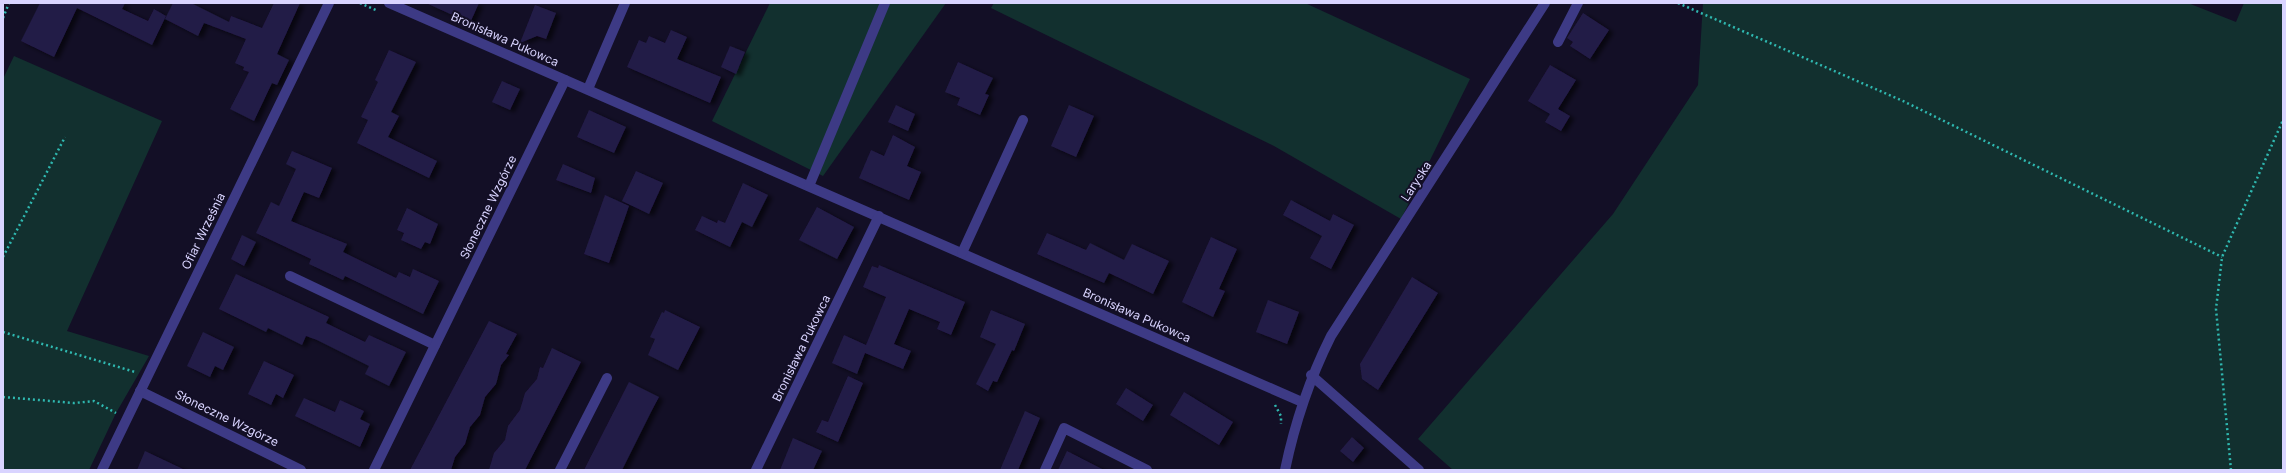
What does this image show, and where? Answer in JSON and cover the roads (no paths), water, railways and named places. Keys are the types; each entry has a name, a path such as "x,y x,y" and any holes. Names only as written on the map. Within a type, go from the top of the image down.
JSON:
{"street":[{"name":"Ofiar Września","path":"102,470 329,3"},
{"name":"Bronisława Pukowca","path":"390,3 1302,402"},
{"path":"588,89 625,3"},
{"path":"809,186 885,3"},
{"name":"Laryska","path":"1285,470 1302,402 1311,375 1330,336 1545,3"},
{"path":"1558,42 1578,3"},
{"name":"Słoneczne Wzgórze","path":"374,470 565,80"},
{"path":"962,253 1023,120"},
{"name":"Bronisława Pukowca","path":"756,470 878,216"},
{"path":"290,276 435,345"},
{"path":"1311,375 1419,470"},
{"path":"560,470 607,378"},
{"name":"Słoneczne Wzgórze","path":"140,391 302,470"},
{"path":"1045,470 1064,428 1132,466 1147,470"}]}
